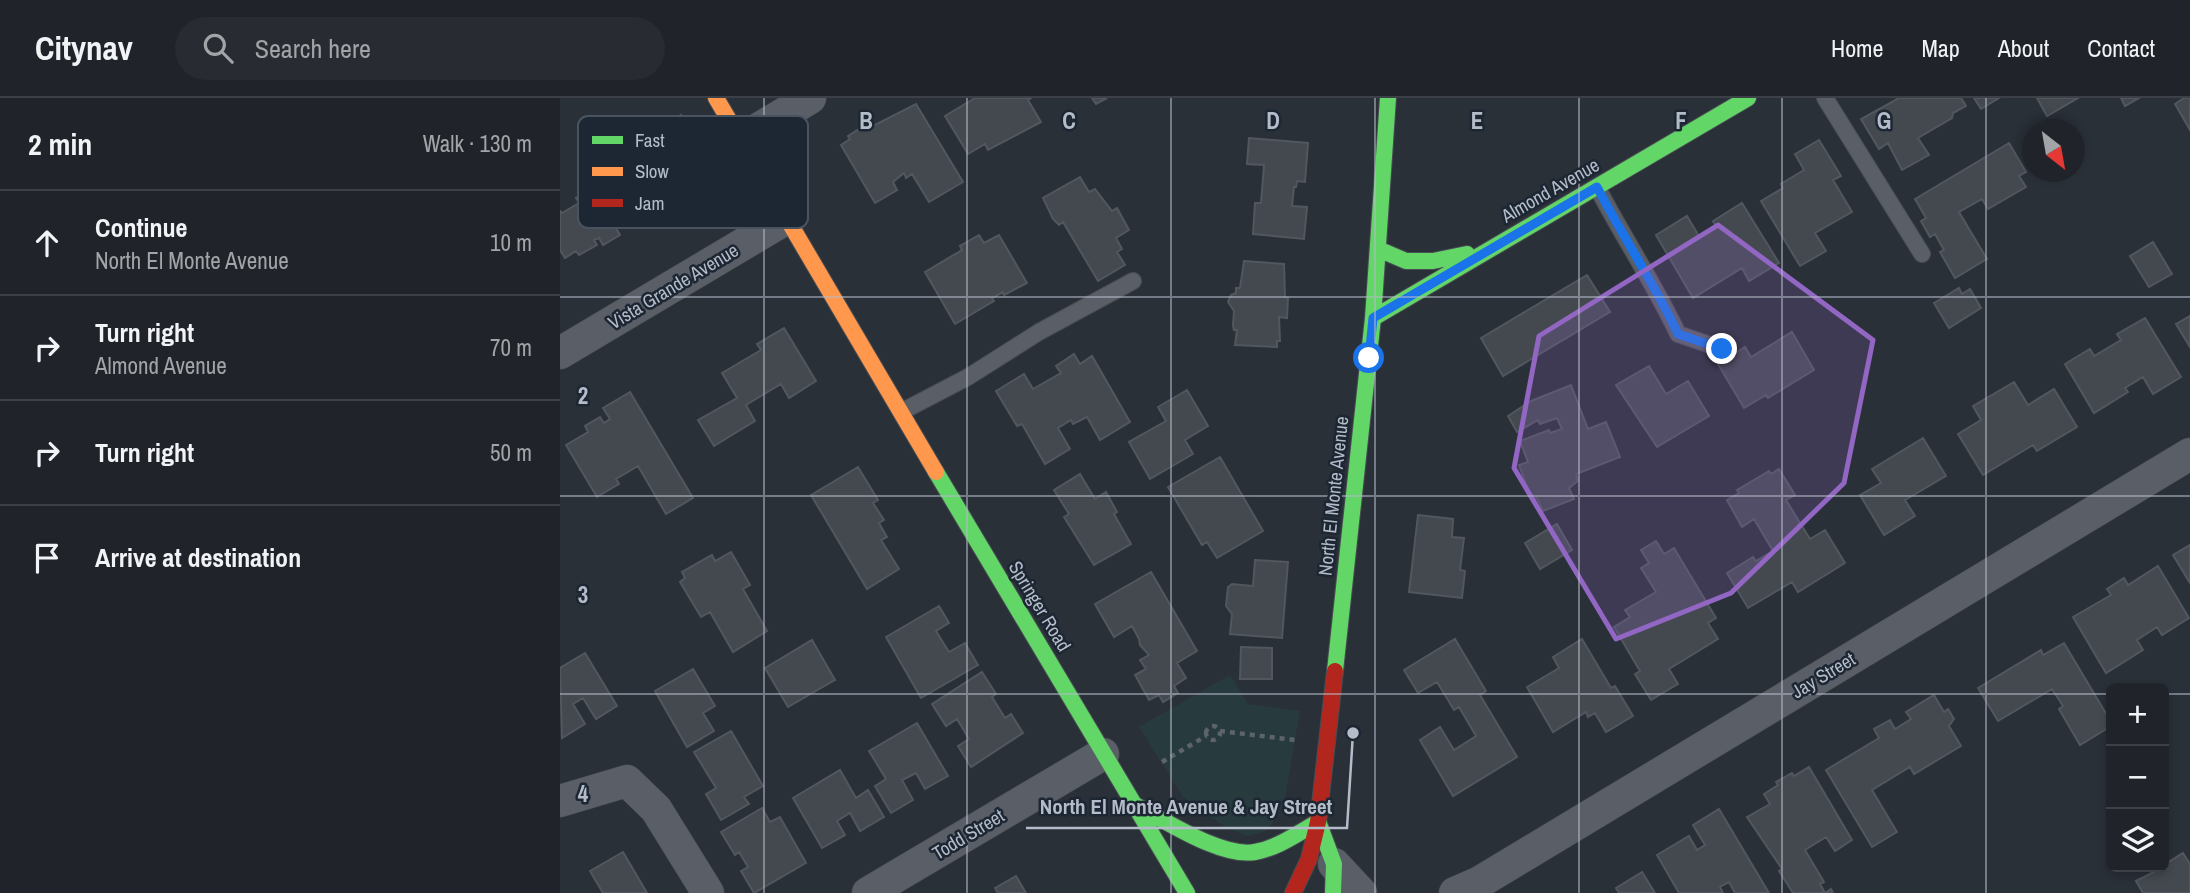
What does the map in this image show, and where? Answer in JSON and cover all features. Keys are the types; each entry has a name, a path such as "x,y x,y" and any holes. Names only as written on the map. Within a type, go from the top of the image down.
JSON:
{"street":[{"name":"Springer Road","path":"716,98 726,116"},
{"path":"780,116 810,98"},
{"name":"North El Monte Avenue","path":"1293,893 1312,854 1318,822 1373,318 1388,98"},
{"name":"Almond Avenue","path":"1373,318 1748,98"},
{"name":"Vista Grande Avenue","path":"560,353 772,228"},
{"name":"Springer Road","path":"792,228 1187,893"},
{"path":"1378,249 1406,261 1418,262 1444,259 1496,246"},
{"name":"Jay Street","path":"1455,893 1480,882 2190,454"},
{"name":"Todd Street","path":"868,893 1103,754"},
{"path":"560,801 627,781 656,809 708,893"},
{"path":"1135,805 1214,843 1244,853 1274,845 1318,822 1333,879 1362,893"}],"lane":[{"path":"1825,98 1922,254"},
{"path":"1597,187 1624,238 1660,295 1678,334 1722,349"},
{"path":"901,412 968,377 1039,332 1133,281"}],"path":[{"path":"1206,736 1210,726 1218,727 1220,731 1296,740"},
{"path":"1206,736 1212,740 1217,739 1220,731"},
{"path":"1162,762 1206,736"}],"highlighted area":[{"path":"1718,225 1873,340 1844,483 1731,593 1616,639 1514,468 1539,336"}],"green space":[{"path":"1230,675 1248,704 1300,711 1285,799 1278,816 1266,831 1248,836 1228,829 1183,797 1139,727"}],"building":[{"path":"975,98 1031,98 1028,100 1041,122 988,150 985,144 968,154 945,116"},
{"path":"1092,98 1107,98 1096,104"},
{"path":"1899,98 1961,98 1966,106 1953,113 1952,118 1918,138 1929,155 1902,170 1888,143 1879,149 1861,119"},
{"path":"1974,98 1999,98 1981,109"},
{"path":"2037,98 2078,98 2047,116"},
{"path":"2121,98 2139,98 2125,106"},
{"path":"2184,98 2190,98 2190,130 2175,104"},
{"path":"916,104 963,182 929,202 912,174 906,178 904,173 893,182 897,190 875,203 841,145 850,139 848,136 870,122 873,126"},
{"path":"1249,138 1308,143 1305,182 1297,181 1292,206 1307,207 1304,239 1253,234 1255,203 1261,203 1264,165 1247,164"},
{"path":"1819,140 1841,176 1833,180 1852,212 1815,233 1826,251 1800,266 1761,201 1783,188 1781,184 1804,170 1795,154"},
{"path":"2009,143 2022,165 2022,174 2019,176 2026,187 1988,209 1982,199 1959,212 1987,259 1955,278 1940,252 1944,250 1935,234 1930,237 1921,221 1926,218 1915,199"},
{"path":"1080,177 1089,192 1095,189 1112,211 1117,208 1129,230 1116,238 1122,249 1117,252 1125,265 1098,281 1063,222 1059,225 1053,219 1043,198"},
{"path":"1742,203 1779,263 1749,281 1742,268 1693,298 1656,235 1687,216 1700,238 1717,228 1713,221"},
{"path":"578,204 578,228 616,228 620,235 603,245 599,238 594,240 597,245 579,255 576,251 565,258 560,250 560,211 562,213"},
{"path":"979,235 984,243 999,235 1027,283 992,298 994,301 955,324 925,272 962,250 960,246"},
{"path":"2153,242 2172,274 2149,287 2130,256"},
{"path":"1244,261 1284,264 1285,297 1288,298 1287,318 1279,317 1280,341 1277,341 1277,347 1235,345 1237,330 1234,330 1233,326 1234,311 1228,302 1231,295 1236,293 1236,288 1240,288"},
{"path":"1587,275 1610,312 1503,376 1481,338"},
{"path":"1959,288 1962,294 1970,289 1981,308 1949,328 1934,303"},
{"path":"2190,316 2190,347 2176,324"},
{"path":"2145,318 2181,377 2153,394 2143,377 2125,388 2128,392 2094,413 2065,364 2090,349 2094,356 2121,340 2117,334"},
{"path":"784,328 816,381 789,398 781,384 746,405 755,421 714,446 698,420 737,398 722,373 761,350 757,344"},
{"path":"1792,332 1814,370 1768,398 1766,395 1744,408 1718,364 1745,347 1751,357"},
{"path":"1074,354 1080,364 1092,356 1130,422 1100,440 1087,417 1073,424 1071,420 1058,428 1070,449 1045,464 1022,424 1017,426 996,391 1024,374 1033,389 1061,373 1056,366"},
{"path":"1649,366 1666,394 1688,381 1709,416 1657,447 1616,385"},
{"path":"2014,382 2028,405 2054,389 2077,427 2037,451 2033,445 1983,475 1958,434 1981,420 1973,406"},
{"path":"1571,385 1588,429 1606,422 1620,457 1576,474 1578,481 1569,488 1574,499 1543,511 1537,498 1532,500 1519,465 1528,462 1520,441 1549,430 1550,433 1562,429 1557,418 1540,424 1538,420 1517,432 1508,416 1531,401"},
{"path":"1187,390 1208,426 1185,440 1193,454 1150,479 1129,442 1166,421 1158,407"},
{"path":"630,392 693,498 666,514 638,466 616,479 619,484 597,497 566,445 588,432 585,426 600,417 604,423 610,419 603,408"},
{"path":"1923,438 1946,476 1905,500 1915,516 1884,535 1860,495 1881,483 1872,469"},
{"path":"1220,457 1263,531 1217,558 1207,542 1202,545 1168,487"},
{"path":"858,467 878,500 873,503 884,520 879,523 887,537 881,540 899,569 867,589 811,495"},
{"path":"1779,469 1795,495 1786,500 1810,539 1825,530 1845,563 1798,592 1792,582 1748,608 1727,573 1753,557 1756,561 1773,551 1754,519 1742,527 1727,500 1739,493 1737,490 1769,471 1771,474"},
{"path":"1080,474 1095,499 1106,492 1117,512 1114,514 1131,544 1094,565 1064,517 1069,514 1054,490"},
{"path":"1418,515 1453,519 1452,537 1464,538 1460,570 1465,571 1462,598 1409,592"},
{"path":"1557,524 1572,550 1540,569 1525,543"},
{"path":"1656,541 1664,554 1674,548 1716,618 1708,623 1718,639 1669,669 1678,684 1651,700 1635,674 1640,671 1614,627 1630,617 1625,610 1656,592 1641,568 1649,563 1641,550"},
{"path":"2190,545 2190,583 2173,555"},
{"path":"731,552 750,585 743,589 767,631 733,652 710,612 701,617 680,582 685,578 682,572 712,555 715,561"},
{"path":"1255,560 1288,562 1282,638 1230,634 1232,614 1226,606 1228,587 1232,584 1253,586"},
{"path":"2158,566 2189,618 2162,635 2157,627 2137,640 2143,650 2106,673 2073,617 2111,595 2107,589 2124,578 2128,585"},
{"path":"1151,572 1197,651 1177,663 1186,678 1174,686 1178,693 1163,702 1159,695 1149,700 1135,675 1146,669 1140,660 1149,655 1140,645 1132,626 1114,637 1095,604"},
{"path":"939,606 949,623 936,631 949,652 965,643 978,665 921,698 886,637"},
{"path":"1455,639 1486,691 1480,695 1517,757 1453,796 1420,740 1440,727 1454,750 1476,736 1459,707 1454,710 1437,682 1418,693 1404,670"},
{"path":"1582,639 1611,688 1615,686 1633,716 1606,732 1595,713 1588,717 1586,712 1553,732 1527,687 1559,668 1553,657"},
{"path":"812,640 835,680 788,707 765,668"},
{"path":"2064,643 2106,714 2106,729 2080,745 2059,709 2063,706 2052,689 1998,721 1978,688 2041,650 2043,655"},
{"path":"1241,647 1272,648 1272,679 1240,679"},
{"path":"585,653 617,706 596,719 583,698 573,704 585,724 562,738 560,668"},
{"path":"693,669 715,706 703,713 714,731 687,747 655,691"},
{"path":"982,672 996,694 992,697 1005,718 1011,714 1023,733 971,767 958,746 969,739 957,719 946,726 932,704"},
{"path":"1934,695 1944,712 1948,709 1954,719 1949,726 1961,746 1914,774 1910,767 1872,790 1897,832 1872,847 1826,770 1879,738 1874,729 1890,720 1895,729 1911,719 1906,712"},
{"path":"917,723 948,776 925,789 916,773 902,780 913,800 891,813 875,786 886,779 869,751"},
{"path":"731,731 763,786 744,797 749,804 721,820 706,794 716,788 694,752"},
{"path":"1809,767 1852,840 1835,851 1826,837 1805,850 1824,882 1820,884 1825,893 1793,893 1779,871 1782,869 1747,817 1770,804 1764,794 1778,785 1776,782"},
{"path":"840,770 856,798 868,790 884,817 860,831 850,813 837,821 845,835 822,848 793,798"},
{"path":"762,808 770,822 780,817 806,863 754,893 741,871 748,867 739,852 735,855 721,832"},
{"path":"1719,809 1769,893 1735,893 1729,882 1720,887 1723,893 1679,893 1657,855 1689,836 1697,850 1705,845 1693,825"},
{"path":"623,852 647,893 603,893 590,871"},
{"path":"2183,853 2190,864 2190,893 2143,893 2136,881 2154,872 2169,872 2169,862"},
{"path":"1642,872 1655,893 1619,893 1616,888"},
{"path":"1016,876 1026,893 998,893 995,888"}],"traffic: fast":[{"path":"1335,671 1373,318 1388,98"},
{"path":"1373,318 1748,98"},
{"path":"1378,249 1406,261 1433,261 1467,254"},
{"path":"936,472 1187,893"},
{"path":"1135,805 1210,844 1241,852 1255,852 1272,847 1318,822"},
{"path":"1319,824 1334,864 1333,893"}],"traffic: slow":[{"path":"716,98 727,116"},
{"path":"792,228 936,472"}],"traffic: jam":[{"path":"1293,893 1309,859 1318,822 1335,671"}],"place":[{"name":"North El Monte Avenue & Jay Street","path":"1353,733"}],"route":[{"path":"1369,358 1373,318 1597,187 1624,238 1660,295 1678,334 1722,349"}]}
